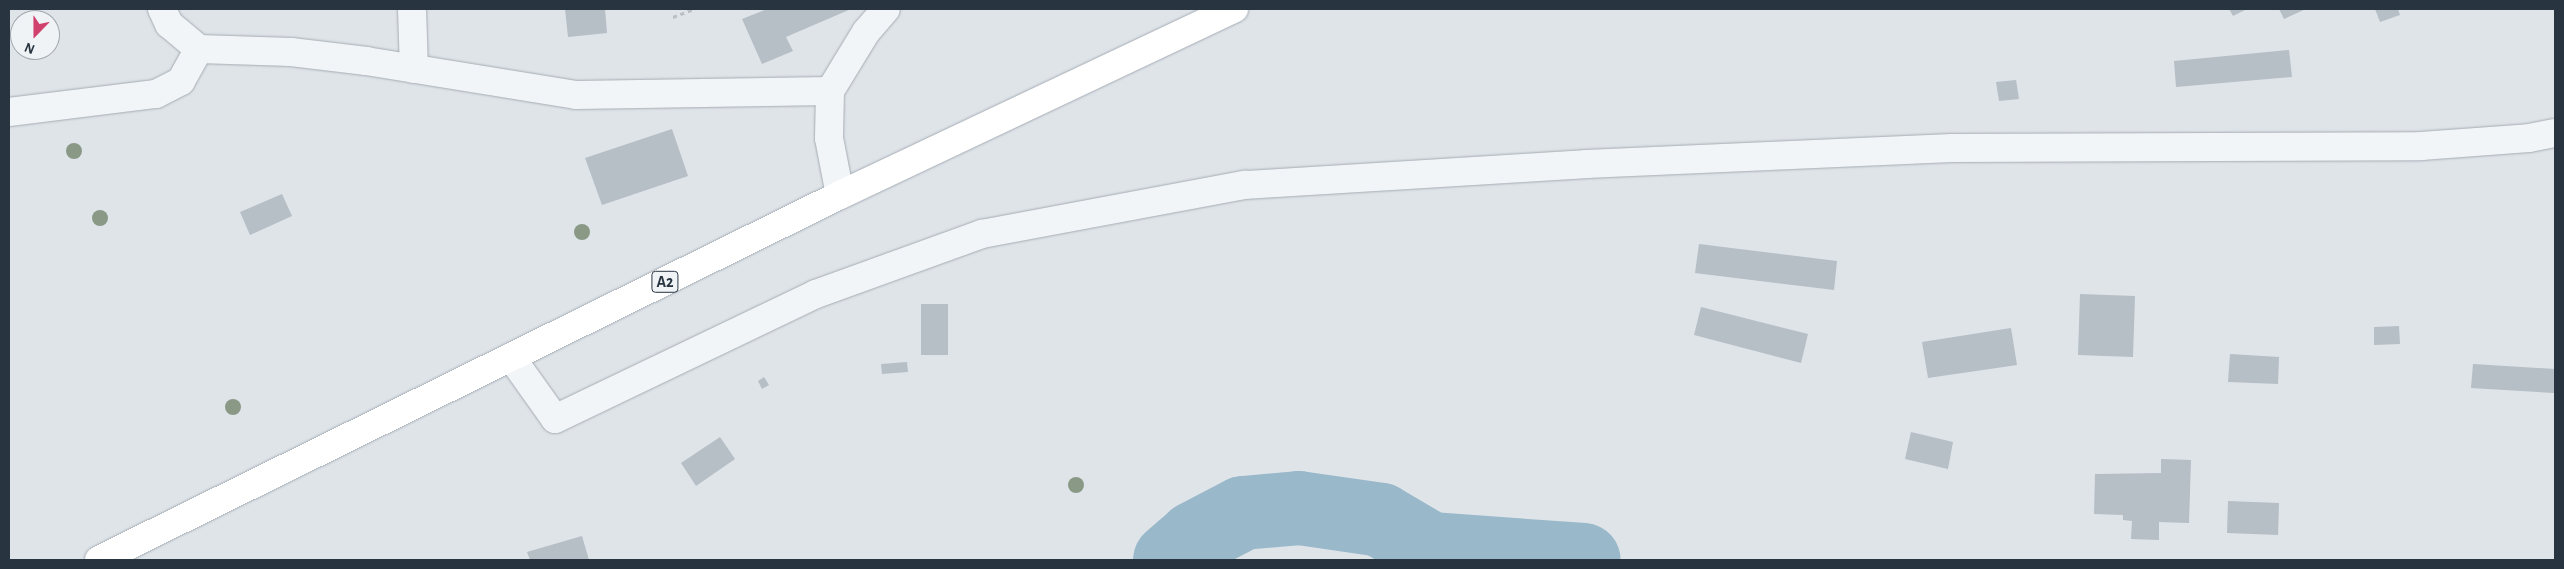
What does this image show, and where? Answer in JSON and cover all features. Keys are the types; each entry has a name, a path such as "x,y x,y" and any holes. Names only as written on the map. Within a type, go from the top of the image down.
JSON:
{"main road":[{"name":"A2","path":"99,560 840,195 1234,9"}],"street":[{"path":"162,9 169,24 199,49 291,52 414,69 576,95 830,91"},
{"path":"412,9 414,69"},
{"path":"840,195 829,138 830,91 866,32 886,9"},
{"path":"9,112 156,94 181,81 199,49"},
{"path":"511,357 555,419 816,294 982,234 1244,185 1586,164 1952,148 2420,146 2529,138 2555,133"}],"path":[{"path":"674,17 694,9"}],"building":[{"path":"565,9 605,9 607,33 568,37"},
{"path":"767,9 851,9 786,37 793,51 762,64 742,19"},
{"path":"2229,9 2247,9 2233,16"},
{"path":"2279,9 2306,9 2284,19"},
{"path":"2375,9 2398,9 2400,15 2380,22"},
{"path":"2289,50 2292,77 2176,87 2174,61"},
{"path":"2016,80 2019,99 1999,101 1996,82"},
{"path":"672,129 688,176 602,205 585,158"},
{"path":"282,194 292,216 250,235 240,212"},
{"path":"1699,244 1837,261 1834,290 1695,273"},
{"path":"2080,294 2135,296 2133,357 2078,355"},
{"path":"921,304 948,304 948,355 921,355"},
{"path":"1701,307 1808,334 1801,363 1694,335"},
{"path":"2399,326 2400,344 2374,345 2374,327"},
{"path":"2011,328 2017,365 1928,378 1922,342"},
{"path":"2230,354 2279,357 2278,384 2228,382"},
{"path":"907,362 908,372 882,374 881,364"},
{"path":"2473,364 2555,369 2554,393 2471,388"},
{"path":"764,377 769,385 762,389 758,381"},
{"path":"1911,432 1953,442 1948,469 1905,459"},
{"path":"720,437 735,459 696,486 681,463"},
{"path":"2161,459 2191,460 2189,523 2159,522 2159,540 2131,539 2132,521 2123,520 2123,515 2094,514 2095,474 2161,473"},
{"path":"2228,501 2279,503 2278,535 2227,533"},
{"path":"582,536 589,560 530,560 527,552"}],"waterway":[{"path":"1170,560 1195,538 1243,513 1299,508 1381,520 1430,549 1584,560"}]}
